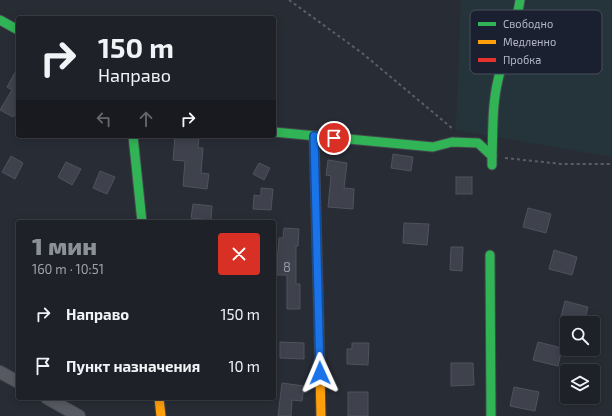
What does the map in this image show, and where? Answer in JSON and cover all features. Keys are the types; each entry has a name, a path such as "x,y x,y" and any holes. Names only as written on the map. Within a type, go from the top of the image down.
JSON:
{"street":[{"path":"519,10 520,0"},
{"path":"0,20 16,29"},
{"path":"492,161 494,107 499,74"},
{"path":"276,132 433,147 452,142 478,143 492,161"},
{"path":"314,136 321,416"},
{"path":"133,138 142,220"},
{"path":"490,255 491,416"},
{"path":"0,372 16,381"},
{"path":"51,400 79,416"},
{"path":"159,400 161,416"}],"path":[{"path":"289,0 362,53 453,129"},
{"path":"492,161 562,164 612,164"}],"shaded area":[{"path":"461,0 612,0 612,157 456,130"}],"building":[{"path":"16,71 16,112 13,117 0,110 12,90 7,87"},
{"path":"175,138 199,138 198,148 203,148 201,173 209,174 207,189 183,186 185,161 173,160"},
{"path":"393,154 413,157 411,171 391,168"},
{"path":"11,156 23,163 15,179 2,172"},
{"path":"328,160 347,163 344,188 354,189 353,209 328,207 331,176 326,175"},
{"path":"66,162 81,169 72,185 58,177"},
{"path":"259,163 270,168 264,180 253,174"},
{"path":"100,171 115,177 107,194 93,188"},
{"path":"456,177 472,177 472,194 456,194"},
{"path":"261,188 273,189 271,210 253,209 254,195 261,196"},
{"path":"193,204 212,206 211,220 191,218"},
{"path":"528,208 551,214 546,233 523,227"},
{"path":"404,223 429,224 427,245 403,243"},
{"path":"284,228 299,229 298,246 296,246 296,284 300,284 300,309 287,309 287,275 277,275 279,238 283,238"},
{"path":"451,247 463,247 462,271 450,270"},
{"path":"554,250 577,257 572,275 549,269"},
{"path":"565,301 588,307 586,316 561,316"},
{"path":"280,342 304,343 304,359 280,358"},
{"path":"538,342 560,348 558,366 533,360"},
{"path":"352,343 369,343 368,365 347,364 347,349 352,349"},
{"path":"451,363 473,363 474,385 451,386"},
{"path":"282,383 304,386 302,401 292,400 291,416 278,416"},
{"path":"514,387 539,392 535,411 510,406"},
{"path":"348,392 368,392 368,416 348,416"}],"traffic: fast":[{"path":"518,10 520,0"},
{"path":"0,20 16,29"},
{"path":"492,156 493,118 496,89 500,74"},
{"path":"276,132 433,147 452,142 478,143 492,156 492,165"},
{"path":"133,138 142,220"},
{"path":"490,255 491,416"}],"traffic: slow":[{"path":"318,288 321,416"},
{"path":"159,400 161,416"}],"traffic: jam":[{"path":"314,136 318,288"}],"route":[{"path":"320,373 314,136 334,138"}]}
